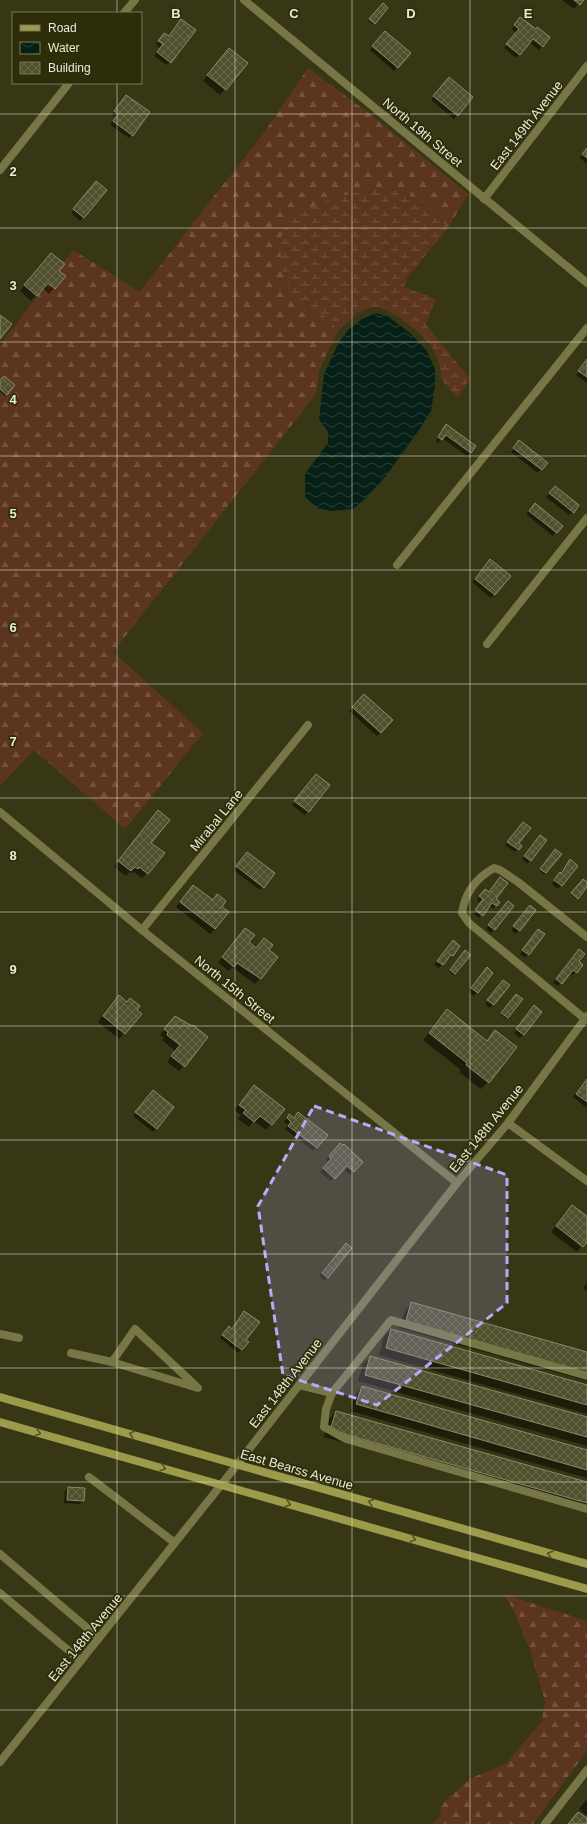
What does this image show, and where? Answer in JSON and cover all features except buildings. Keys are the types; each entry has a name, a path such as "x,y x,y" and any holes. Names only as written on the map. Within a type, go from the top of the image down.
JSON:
{"main road":[{"name":"East Bearss Avenue","path":"0,1397 587,1564"},
{"path":"0,1422 587,1589"}],"street":[{"path":"125,12 135,0"},
{"name":"North 19th Street","path":"244,0 484,199 587,282"},
{"name":"East 149th Avenue","path":"484,199 587,66"},
{"path":"0,170 68,84"},
{"path":"397,565 587,328"},
{"path":"487,644 587,518"},
{"name":"Mirabal Lane","path":"142,930 308,725"},
{"name":"North 15th Street","path":"0,812 142,930 457,1183"},
{"path":"586,1018 469,923 462,913 464,903 473,886 482,875 494,868 500,870 518,882 587,937"},
{"name":"East 148th Avenue","path":"0,1762 221,1485 457,1183 508,1123 586,1018"},
{"path":"508,1123 587,1181"},
{"path":"587,1376 391,1320 332,1393 326,1409 324,1427 346,1439 587,1508"},
{"path":"71,1353 112,1362 198,1388 136,1329 112,1362"},
{"path":"0,1334 20,1338"},
{"path":"299,1385 332,1393"},
{"path":"89,1476 175,1543"},
{"path":"0,1554 99,1638"},
{"path":"0,1593 81,1661"},
{"path":"545,1824 587,1770"}],"highlighted area":[{"path":"314,1106 507,1175 507,1303 377,1405 283,1375 258,1206"}],"green space":[{"path":"308,68 374,117 468,194 448,228 431,206 408,195 385,187 299,308 325,316 339,331 333,340 319,371 316,394 113,652 203,733 125,829 34,750 0,786 0,345 73,250 140,292 261,137"},
{"path":"385,187 408,195 431,206 448,228 406,279 404,287 436,299 426,325 470,379 458,398 441,379 439,363 432,347 422,335 406,322 388,311 374,307 364,310 354,316 339,331 325,316 299,308 284,278 279,242 290,216 336,197"},
{"path":"504,1594 587,1621 587,1751 533,1824 433,1824 442,1813 439,1810 446,1800 471,1778 506,1764 542,1721 545,1701 530,1650 514,1611"}],"water":[{"path":"376,313 389,317 411,334 427,351 435,369 435,385 431,411 386,476 366,498 353,509 331,511 318,508 305,497 305,474 328,443 328,432 319,419 324,374 338,344 348,330 362,319"}]}
